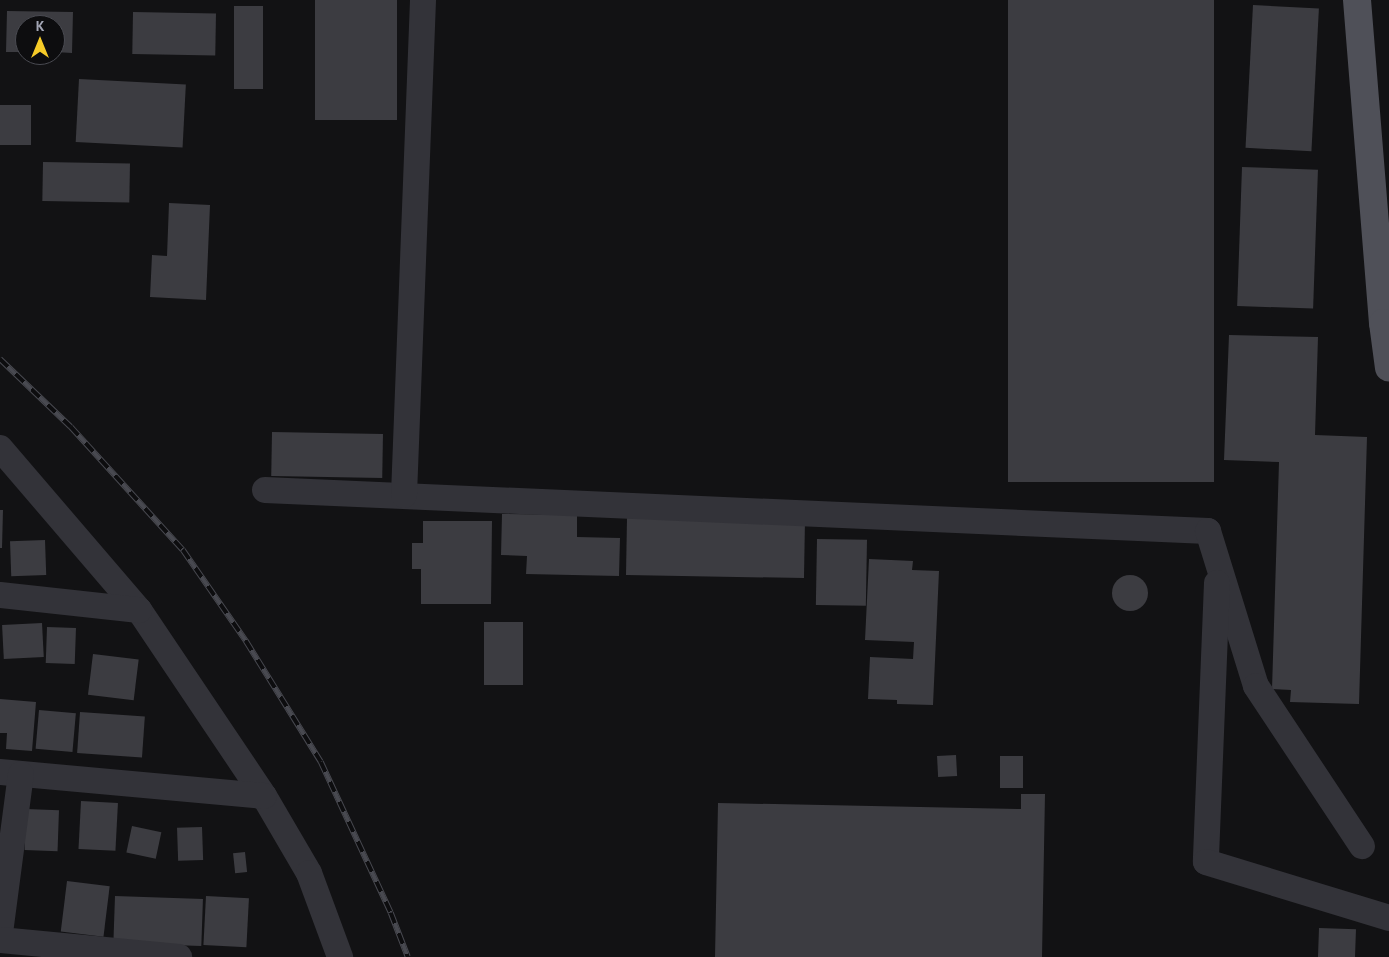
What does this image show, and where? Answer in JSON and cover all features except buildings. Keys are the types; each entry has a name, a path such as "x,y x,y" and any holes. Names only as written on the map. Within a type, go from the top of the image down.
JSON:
{"main road":[{"path":"1357,0 1382,314 1389,368"}],"street":[{"path":"404,494 423,0"},
{"path":"0,448 139,610 264,796 309,873 340,957"},
{"path":"265,490 404,494 1208,532 1256,686 1362,846"},
{"path":"1218,562 1206,862 1389,918"},
{"path":"0,595 139,610"},
{"path":"0,933 10,773 264,796"},
{"path":"0,940 179,957"}],"railway":[{"path":"0,359 71,427 183,550 246,641 321,762 391,913 408,957"}]}
